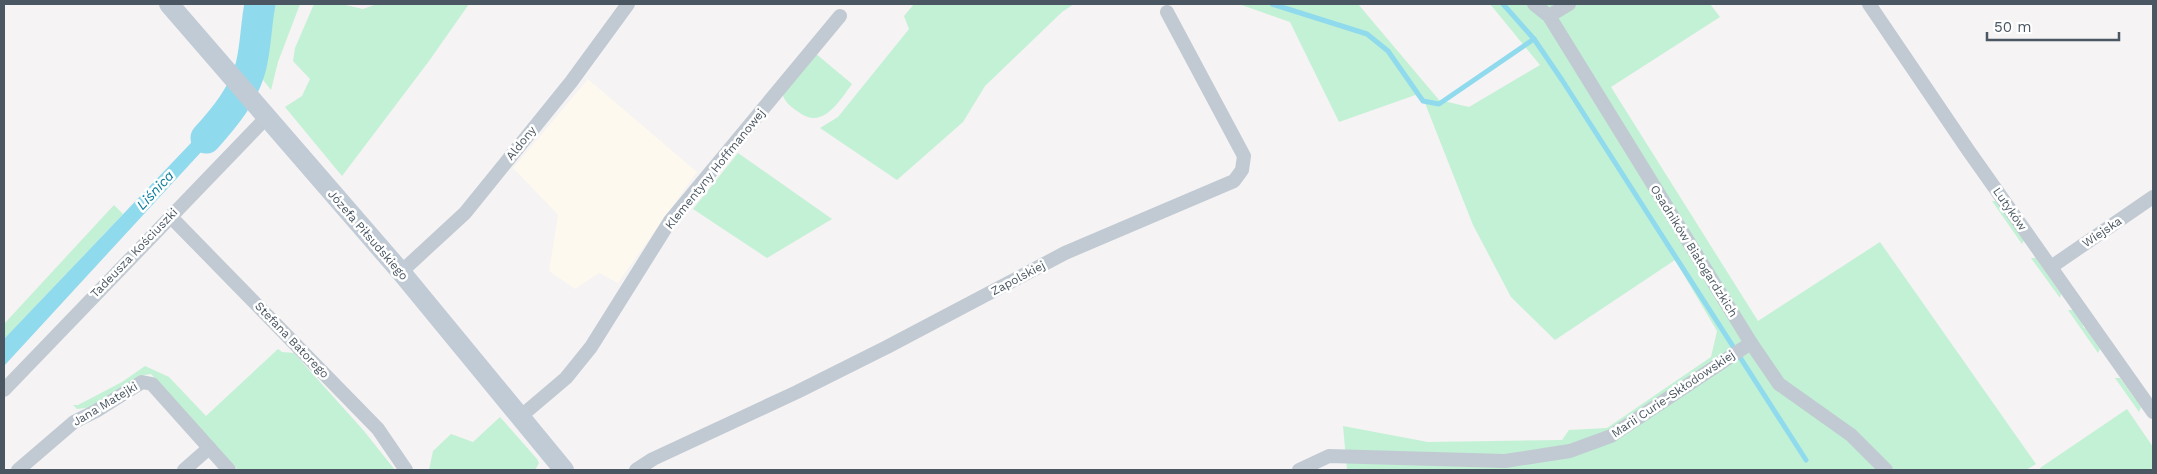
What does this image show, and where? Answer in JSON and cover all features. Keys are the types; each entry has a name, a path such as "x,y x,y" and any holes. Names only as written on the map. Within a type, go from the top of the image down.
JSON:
{"street":[{"name":"Józefa Piłsudskiego","path":"168,4 401,272 520,417 557,468"},
{"name":"Aldony","path":"401,272 465,213 571,82 628,4"},
{"name":"Osadników Białogardzkich","path":"1534,4 1549,16 1747,345 1779,384 1851,435 1886,470"},
{"path":"1549,16 1569,4"},
{"name":"Lutyków","path":"1869,4 2153,412"},
{"name":"Zapolskiej","path":"636,470 653,458 879,351 1065,252 1234,181 1242,170 1244,156 1167,12"},
{"name":"Klementyny Hoffmanowej","path":"520,417 566,378 591,346 670,221 840,16"},
{"name":"Tadeusza Kościuszki","path":"4,390 266,118"},
{"name":"Wiejska","path":"2051,267 2153,197"},
{"name":"Stefana Batorego","path":"170,216 378,429 406,470"},
{"name":"Marii Curie-Skłodowskiej","path":"1299,470 1329,456 1505,461 1570,451 1611,436 1747,345"},
{"name":"Jana Matejki","path":"18,470 74,422 96,412 135,386 146,381 152,384 229,470"},
{"path":"184,470 209,448"}],"shaded area":[{"path":"588,79 697,172 618,283 599,273 575,289 549,271 558,215 513,168"}],"green space":[{"path":"267,4 300,4 278,62 271,90 260,76 262,39"},
{"path":"314,4 341,4 363,9 377,4 469,4 429,61 342,176 285,107 302,96 310,79 293,61 295,48"},
{"path":"914,4 1074,4 1062,12 985,86 963,122 897,180 820,128 838,117 909,29 904,16"},
{"path":"1239,4 1358,4 1439,100 1469,107 1540,65 1490,4 1710,4 1720,17 1611,87 1758,321 1880,242 2036,464 2026,470 1347,470 1343,426 1428,442 1562,440 1569,430 1607,428 1711,357 1717,331 1675,260 1555,340 1511,297 1473,225 1421,93 1339,122 1290,22"},
{"path":"815,53 852,84 830,111 816,118 800,113 788,104 783,96"},
{"path":"738,153 832,219 767,258 693,209"},
{"path":"1992,201 1997,201 2024,240 2022,244"},
{"path":"114,205 123,214 4,339 4,324"},
{"path":"2031,258 2036,258 2061,294 2060,298"},
{"path":"2068,310 2073,310 2100,349 2098,353"},
{"path":"278,349 282,352 294,353 364,431 395,470 238,470 151,374 139,376 94,407 77,409 73,405 78,405 122,382 145,366 169,377 206,416"},
{"path":"2115,378 2120,378 2141,407 2139,412"},
{"path":"2127,409 2153,447 2153,470 2041,470 2040,468"},
{"path":"500,417 537,459 539,463 535,470 429,470 433,451 451,434 473,442"}],"water":[{"path":"252,4 267,4 262,39 260,76 246,62"},
{"path":"226,98 237,113 4,366 4,339 190,144 220,111"}],"waterway":[{"name":"Liśnica","path":"206,138 233,105 244,86 253,58 260,4"},
{"path":"1272,4 1367,34 1388,51 1423,101 1439,104 1534,39"},
{"path":"1503,4 1534,39 1562,80 1806,460"}]}
